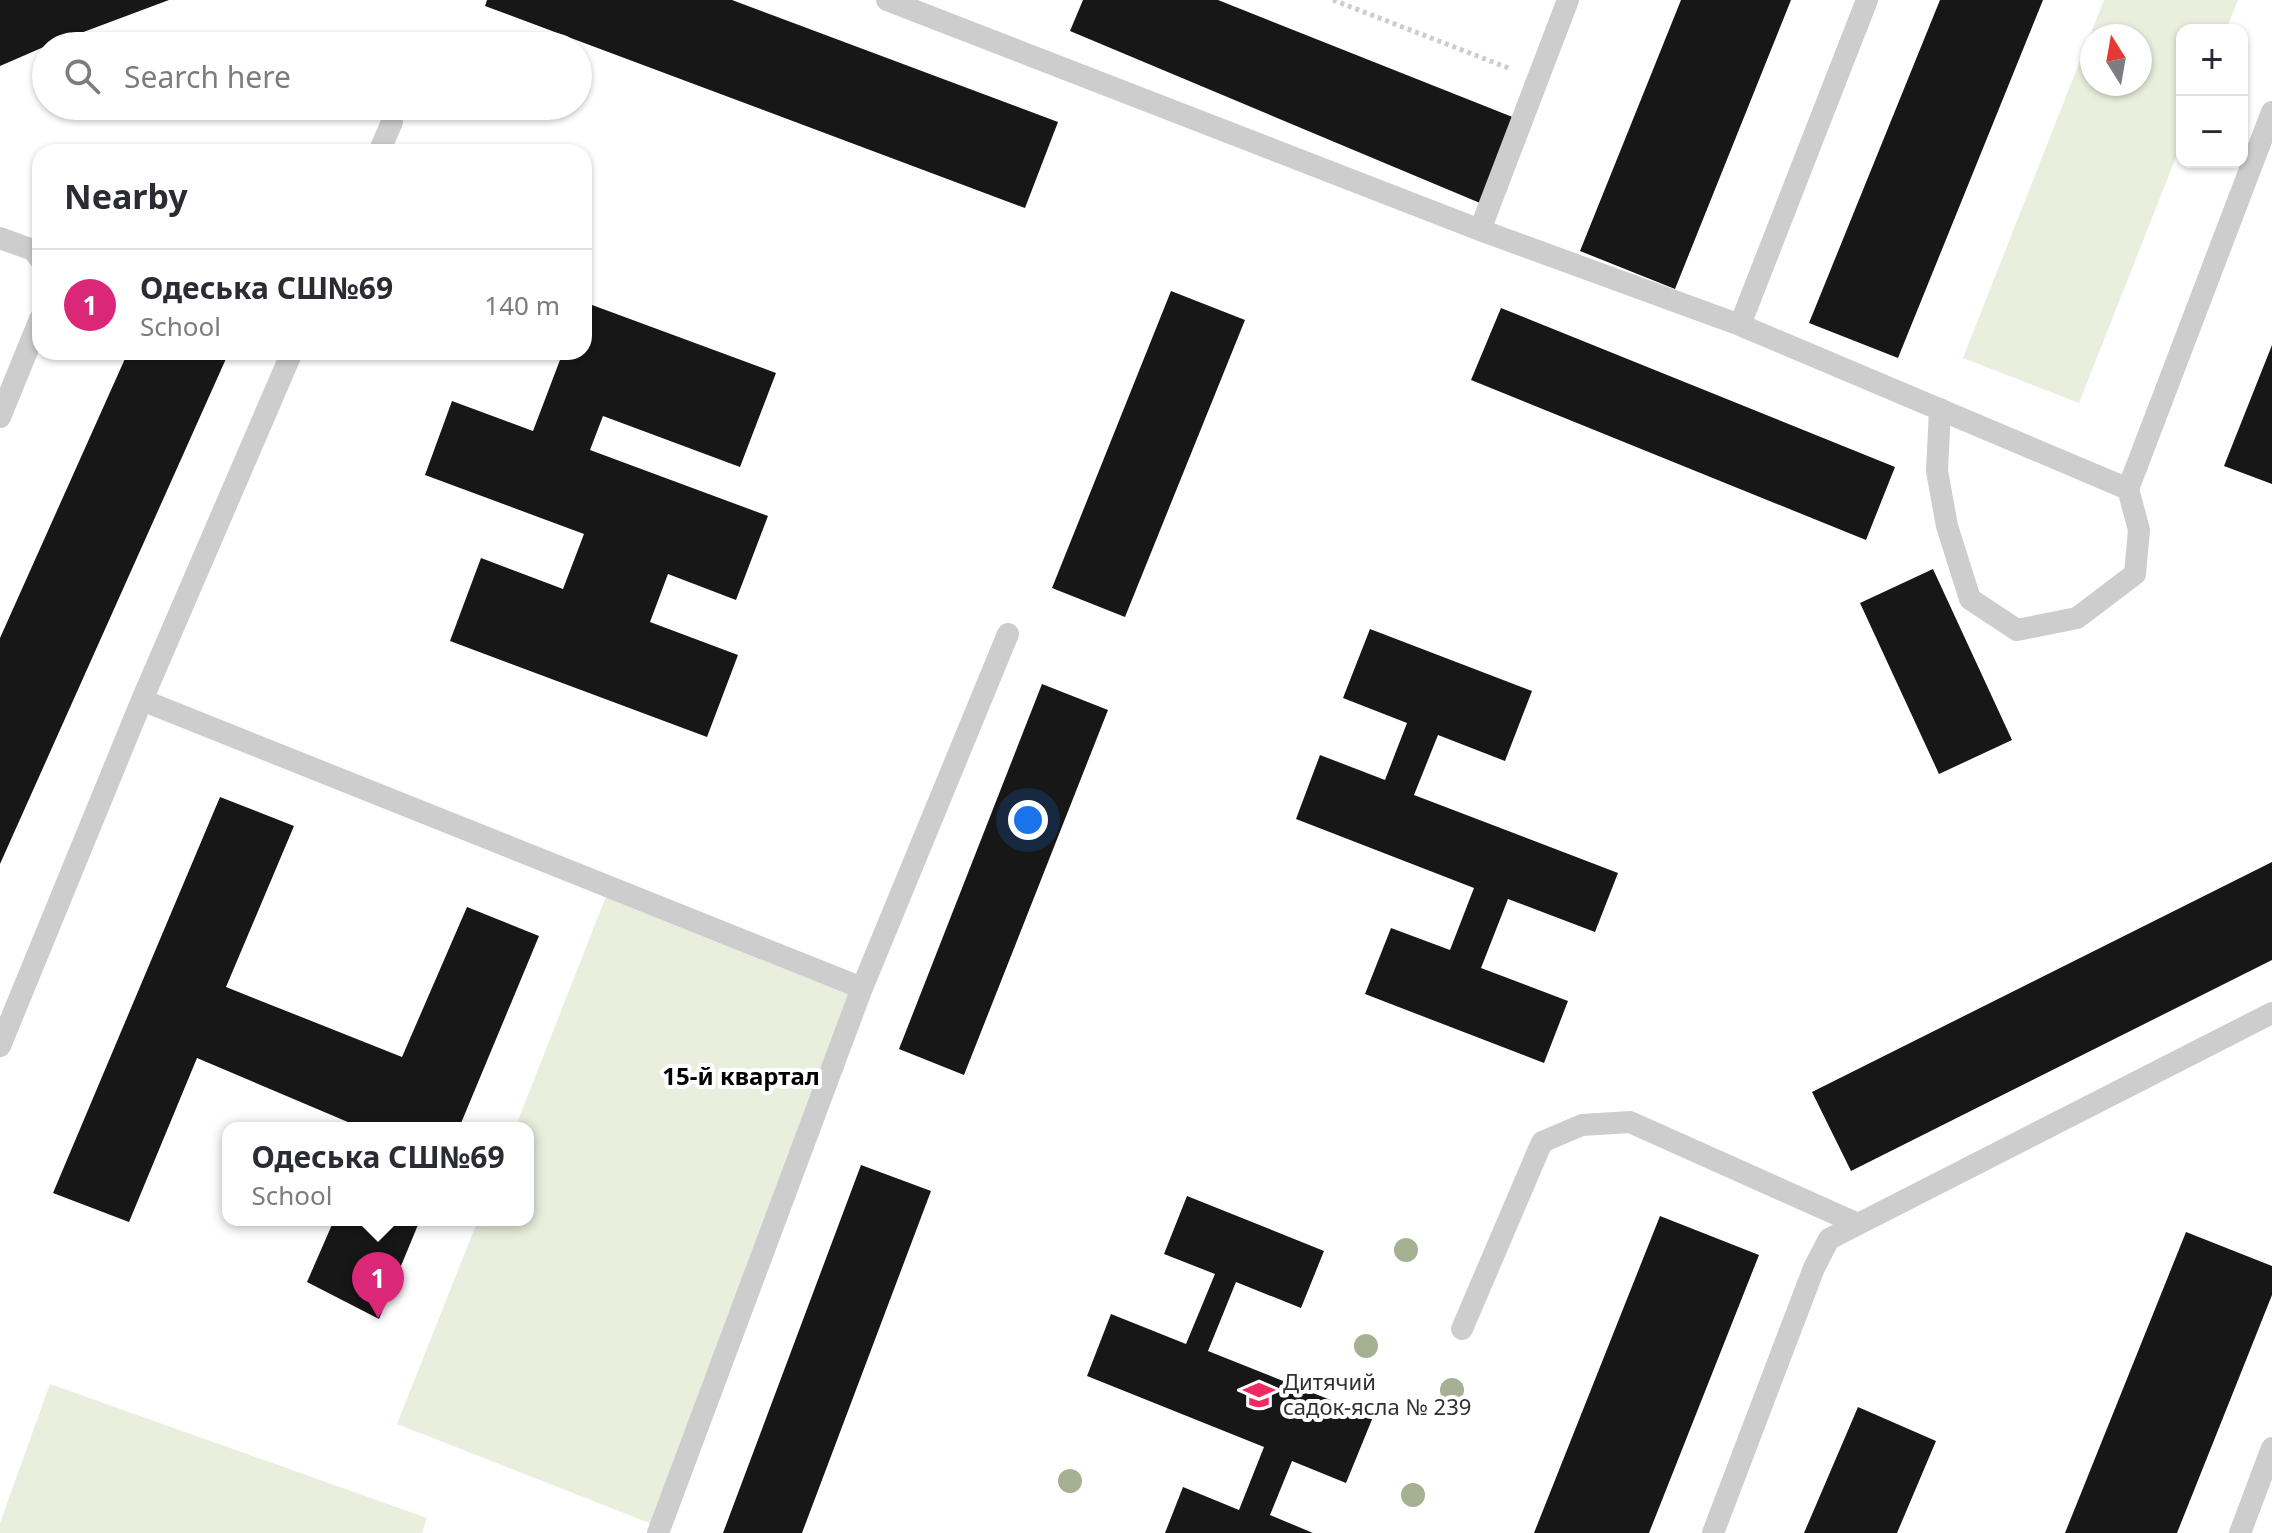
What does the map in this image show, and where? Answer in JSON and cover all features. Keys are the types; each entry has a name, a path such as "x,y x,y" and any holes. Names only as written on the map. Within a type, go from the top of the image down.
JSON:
{"lane":[{"path":"887,0 1480,230 1740,325 2128,489"},
{"path":"1480,230 1568,0"},
{"path":"1740,325 1867,0"},
{"path":"1940,409 1937,471 1947,526 1970,599 2017,630 2077,618 2135,574 2139,530 2128,489 2272,112"},
{"path":"382,144 392,122"},
{"path":"0,238 32,250"},
{"path":"0,417 32,339"},
{"path":"0,1046 142,700 289,360"},
{"path":"658,1533 862,988 1008,634"},
{"path":"142,700 862,988"},
{"path":"1713,1533 1814,1268 1829,1239 2272,1013"},
{"path":"1462,1329 1542,1142 1582,1125 1630,1122 1858,1224"},
{"path":"2240,1533 2272,1448"}],"path":[{"path":"1333,0 1538,79"}],"green space":[{"path":"2104,0 2238,0 2228,24 2176,24 2176,157 2079,403 1963,358 2080,61 2080,96 2152,96 2152,24 2095,24"},
{"path":"609,889 869,991 657,1526 397,1424 476,1226 534,1226 534,1122 517,1122"},
{"path":"50,1384 427,1518 422,1533 0,1533 0,1523"}],"building":[{"path":"0,0 169,0 83,32 32,32 32,52 0,66"},
{"path":"487,0 732,0 1058,122 1025,208 592,46 592,32 555,32 485,6"},
{"path":"1083,0 1218,0 1515,118 1480,203 1070,31"},
{"path":"1681,0 1791,0 1675,289 1580,251"},
{"path":"1940,0 2043,0 1898,358 1809,323"},
{"path":"1171,291 1245,320 1125,617 1052,588"},
{"path":"592,305 776,373 740,467 603,416 590,450 768,516 736,600 668,574 650,622 738,655 707,737 450,641 481,558 563,589 584,534 425,475 452,401 533,431 560,360 592,360"},
{"path":"1501,308 1895,467 1866,540 1471,380"},
{"path":"2272,345 2272,484 2224,466"},
{"path":"124,360 225,360 0,864 0,638"},
{"path":"1933,569 2012,740 1939,774 1860,603"},
{"path":"1370,629 1532,691 1505,761 1438,735 1414,795 1618,873 1595,932 1508,899 1481,968 1568,1001 1544,1063 1365,994 1391,928 1450,950 1474,888 1296,819 1320,755 1385,780 1407,723 1343,698"},
{"path":"1042,684 1108,710 964,1075 899,1049"},
{"path":"220,797 294,826 226,987 402,1057 467,907 539,936 462,1122 348,1122 197,1058 129,1222 53,1193"},
{"path":"2272,862 2272,960 1851,1171 1812,1092"},
{"path":"861,1165 931,1191 802,1533 723,1533"},
{"path":"1187,1196 1324,1251 1301,1308 1236,1282 1208,1351 1373,1417 1346,1483 1292,1461 1270,1515 1313,1533 1165,1533 1183,1487 1239,1510 1264,1447 1087,1376 1111,1314 1186,1344 1215,1274 1164,1254"},
{"path":"1660,1216 1759,1255 1649,1533 1534,1533"},
{"path":"331,1226 418,1226 379,1319 307,1282"},
{"path":"2186,1232 2272,1266 2272,1295 2177,1533 2065,1533"},
{"path":"1858,1407 1936,1441 1897,1533 1804,1533"}],"place":[{"name":"Одеська СШ№69","path":"378,1318"},
{"name":"Дитячий садок-ясла № 239","path":"1259,1395"}],"district":[{"name":"15-й квартал","path":"741,1077"}]}
